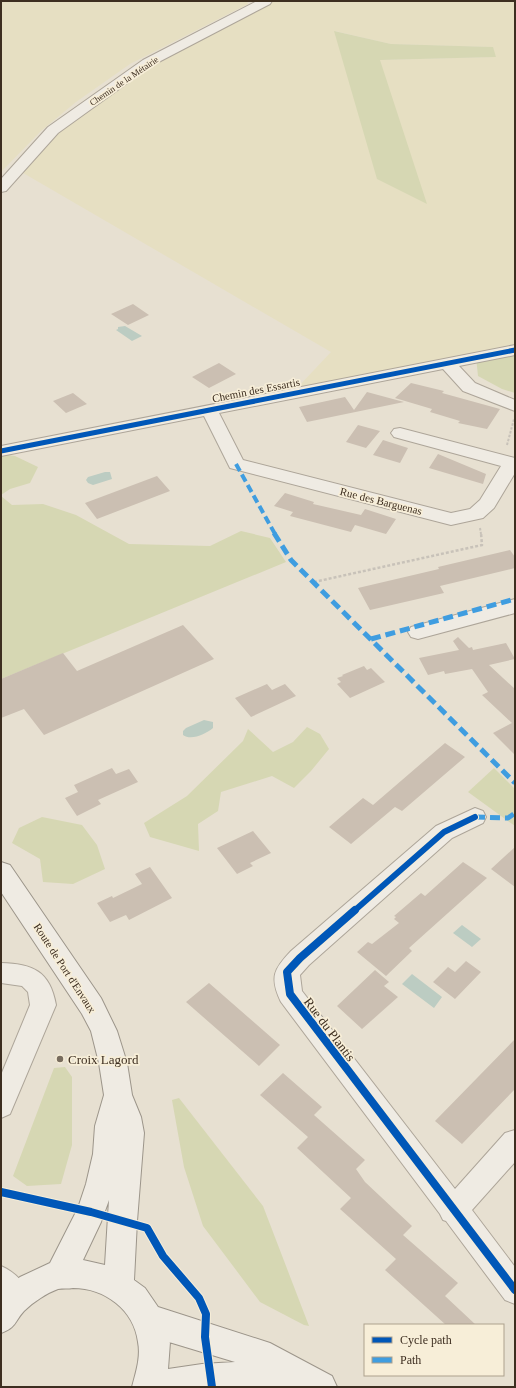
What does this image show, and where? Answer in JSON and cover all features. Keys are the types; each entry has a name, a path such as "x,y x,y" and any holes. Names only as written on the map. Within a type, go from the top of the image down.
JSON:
{"street":[{"name":"Chemin de la Métairie","path":"1,188 53,130 147,63 266,1"},
{"name":"Chemin des Essartis","path":"1,451 515,350"},
{"path":"447,363 469,387 515,406"},
{"name":"Rue des Barguenas","path":"208,410 236,464 451,519 476,514 478,512"},
{"path":"400,433 512,463 487,504 478,512"},
{"path":"418,632 513,610"},
{"name":"Rue du Plantis","path":"476,817 444,832 300,958 287,972 290,994 453,1211 515,1290"},
{"name":"Route de Port d'Envaux","path":"1,872 92,1006 104,1032 113,1062 118,1095"},
{"path":"1,1106 43,1006 42,994 38,985 12,973"},
{"path":"60,1274 91,1212 100,1184 107,1154 109,1126 118,1095"},
{"path":"118,1095 127,1117 130,1133 122,1221 119,1285"},
{"path":"453,1211 515,1142"},
{"path":"6,1298 60,1274 88,1275 119,1285 138,1303 148,1320 154,1342 154,1365 148,1387"},
{"path":"148,1320 259,1354 321,1387"},
{"path":"155,1387 212,1377 244,1378 271,1383 281,1387"}],"path":[{"path":"512,463 507,443 515,415"},
{"path":"314,582 482,545 478,512"}],"shaded area":[{"path":"1,1 247,1 248,4 130,64 76,102 41,131 1,172"},
{"path":"270,1 515,1 515,345 297,388 331,352 18,170 59,131 150,65","holes":["335,31 391,44 492,47 496,57 380,60"]},
{"path":"125,326 142,336 132,341 116,330 118,327"},
{"path":"110,472 112,479 93,485 88,483 86,480 88,477"},
{"path":"204,720 213,722 213,728 194,737 186,737 183,735 183,731 186,728"},
{"path":"462,925 481,939 472,947 453,933"},
{"path":"412,974 442,997 434,1008 402,984"}],"green space":[{"path":"334,31 391,44 493,47 496,57 380,60 427,204 377,179"},
{"path":"515,352 515,393 502,389 478,376 476,357"},
{"path":"1,454 15,456 38,467 30,483 10,489 1,495"},
{"path":"1,496 12,505 43,504 76,515 129,544 210,546 241,531 270,538 286,562 1,679"},
{"path":"307,727 320,734 329,749 311,771 294,788 272,776 221,792 218,811 198,824 199,851 150,837 144,823 187,796 243,741 248,729 273,752 293,742"},
{"path":"494,768 515,789 515,826 468,792"},
{"path":"42,817 82,825 97,845 105,869 73,884 43,882 40,859 12,843 19,828"},
{"path":"65,1067 72,1077 72,1145 61,1184 27,1186 13,1176 54,1068"},
{"path":"179,1098 263,1206 309,1326 304,1325 260,1302 203,1226 184,1167 172,1100"}],"building":[{"path":"133,304 149,315 128,325 111,314"},
{"path":"219,363 236,374 209,388 192,377"},
{"path":"411,383 444,391 442,393 500,409 487,429 458,423 460,421 430,412 432,409 395,398"},
{"path":"367,392 404,402 307,422 299,407 345,397 354,410"},
{"path":"73,393 87,404 66,413 53,401"},
{"path":"358,425 380,431 366,448 346,442"},
{"path":"383,440 408,448 400,463 373,455"},
{"path":"438,454 486,474 483,484 429,468"},
{"path":"157,476 170,491 97,519 85,503"},
{"path":"285,493 314,502 313,504 361,515 365,509 396,519 386,534 355,525 351,532 290,516 293,512 274,506"},
{"path":"510,550 515,557 515,568 440,586 444,593 370,610 358,588 439,569 438,567"},
{"path":"183,625 214,659 44,735 24,709 1,718 1,679 63,653 77,671"},
{"path":"458,637 469,648 472,647 473,650 506,643 515,659 489,665 515,689 515,755 493,733 512,723 482,695 488,692 472,669 445,674 444,671 428,675 419,658 459,650 453,641"},
{"path":"364,666 367,670 371,668 385,682 350,698 337,684 341,682 337,678"},
{"path":"267,684 272,690 285,684 296,696 251,717 235,698"},
{"path":"445,743 465,757 402,811 395,807 351,844 329,827 363,798 373,805"},
{"path":"112,768 116,774 129,769 138,782 98,800 101,804 77,816 65,798 78,792 74,785"},
{"path":"253,831 271,853 250,863 253,866 237,874 217,848"},
{"path":"515,847 515,887 491,869"},
{"path":"463,862 487,878 409,948 412,951 386,976 357,952 368,942 372,944 399,923 394,919 396,917 394,916 421,893 425,896"},
{"path":"150,867 172,898 129,920 126,915 110,922 97,903 112,896 113,898 142,884 135,874"},
{"path":"466,961 481,972 455,999 433,982 448,967 455,972"},
{"path":"375,970 389,982 384,986 398,997 362,1029 337,1006"},
{"path":"209,983 280,1045 259,1066 186,1002"},
{"path":"515,1039 515,1089 462,1144 435,1121"},
{"path":"283,1073 322,1107 314,1115 365,1160 356,1169 365,1182 412,1226 403,1235 458,1283 445,1296 475,1324 445,1324 385,1270 396,1259 340,1209 351,1198 297,1148 308,1137 260,1095"}],"marked path":[{"path":"236,464 273,531 291,560 515,783"},
{"path":"371,639 515,599"},
{"path":"475,817 508,818 515,813"}],"cycle path":[{"path":"1,451 515,350"},
{"path":"475,817 444,832 300,958 287,972 290,994 515,1290"},
{"path":"1,1192 91,1212 147,1228 163,1256 199,1298 206,1314 205,1337 212,1387"}],"place":[{"name":"Croix Lagord","path":"60,1059"}]}
